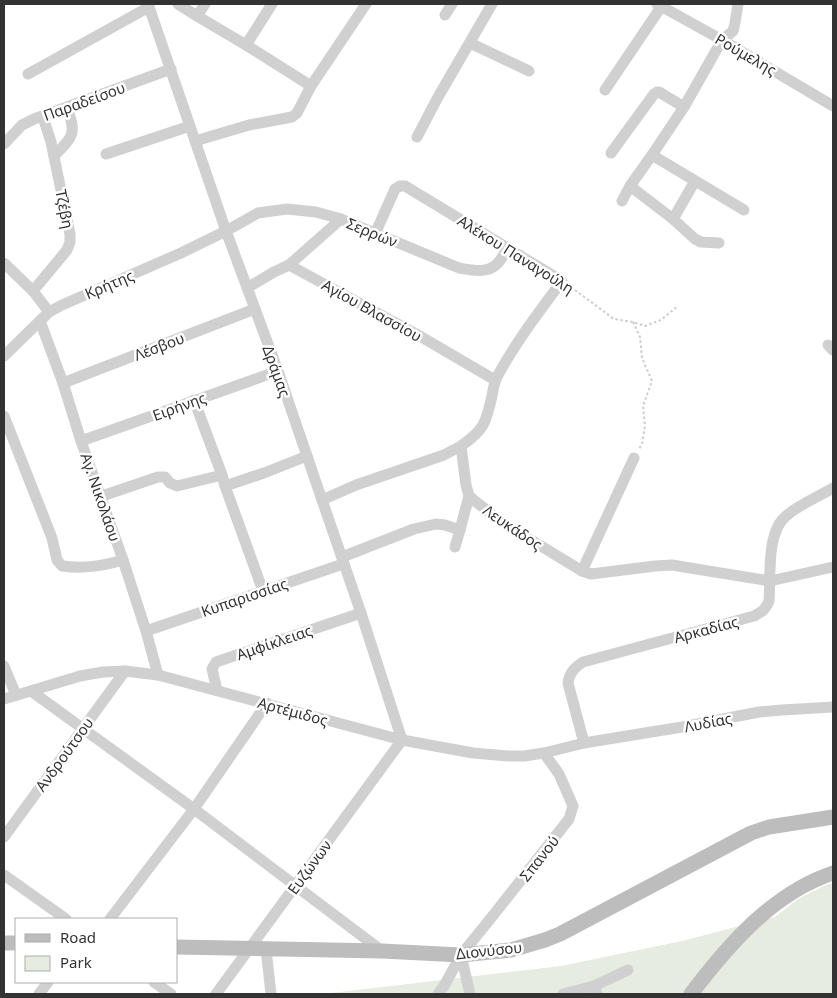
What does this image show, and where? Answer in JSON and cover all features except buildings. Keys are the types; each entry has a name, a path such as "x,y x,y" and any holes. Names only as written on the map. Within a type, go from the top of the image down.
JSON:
{"main road":[{"name":"Διονύσου","path":"178,947 461,954 511,950 545,940 581,923 751,833 769,827 833,817"},
{"path":"691,994 735,941 766,912 801,887 833,873"}],"street":[{"path":"178,4 312,86"},
{"path":"197,16 205,4"},
{"path":"246,45 272,4"},
{"path":"195,141 249,125 292,117 297,113 312,86 366,4"},
{"path":"445,14 452,4"},
{"path":"417,137 492,4"},
{"path":"622,201 630,186 684,107 722,40 733,31 738,4"},
{"path":"28,74 149,5"},
{"name":"Δράμας","path":"149,5 226,231 278,371 361,613 402,740"},
{"path":"605,90 659,5"},
{"name":"Ρούμελης","path":"659,5 833,106"},
{"path":"470,43 529,71"},
{"name":"Παραδείσου","path":"4,144 22,125 170,69"},
{"path":"611,153 656,92 684,107"},
{"path":"54,156 69,141 73,133 67,108"},
{"name":"Τζέβη","path":"33,291 67,250 70,242 51,142 43,117"},
{"path":"106,154 190,126"},
{"path":"652,155 744,210"},
{"path":"673,219 695,181"},
{"name":"Αλέκου Παναγούλη","path":"374,234 395,190 400,186 405,186 562,281"},
{"path":"630,186 673,219 695,239 701,242 719,244"},
{"name":"Σερρών","path":"226,231 258,214 287,209 316,212 341,220 459,268 488,270 497,265 508,248"},
{"path":"247,288 289,265 341,220"},
{"name":"Κρήτης","path":"4,356 49,312 226,231"},
{"path":"4,263 33,291 49,312"},
{"name":"Αγίου Βλασσίου","path":"289,265 496,380"},
{"path":"322,500 356,485 444,455 461,446 480,431 489,411 496,380 520,339 562,281"},
{"name":"Λέσβου","path":"63,383 255,309"},
{"name":"Αγ. Νικολάου","path":"40,321 102,496 146,631 158,675"},
{"name":"Ειρήνης","path":"82,440 278,371"},
{"path":"194,400 263,591"},
{"path":"4,416 52,538 57,560 62,566 81,568 101,566 123,560"},
{"name":"Λευκάδος","path":"461,446 469,496 500,521 582,571 591,574 655,566 672,566 770,581"},
{"path":"102,496 158,477 165,477 170,483 177,486 264,473 307,456"},
{"path":"582,571 634,458"},
{"name":"Αρκαδίας","path":"584,743 568,683 569,676 576,666 583,662 754,616 767,608 772,544 779,524 785,516 796,508 833,488"},
{"path":"455,547 469,496"},
{"name":"Κυπαρισσίας","path":"146,631 263,591 343,560 414,529 436,524 460,530"},
{"path":"770,581 833,567"},
{"name":"Αμφίκλειας","path":"217,690 212,670 216,662 361,613"},
{"path":"4,666 16,695"},
{"name":"Αρτέμιδος","path":"4,699 80,676 125,671 158,675 402,740 473,753 524,756 584,743"},
{"name":"Ανδρούτσου","path":"4,837 125,671"},
{"path":"31,691 194,809 382,951"},
{"path":"111,918 194,809 267,704"},
{"name":"Λυδίας","path":"584,743 758,712 833,707"},
{"name":"Ευζώνων","path":"216,994 402,740"},
{"name":"Σπανού","path":"438,994 461,954 496,914 569,820 573,806 559,774 544,753"},
{"path":"4,874 65,918"},
{"path":"266,949 270,994"},
{"path":"461,954 470,994"},
{"path":"563,994 595,990 628,970"},
{"path":"39,994 47,983"},
{"path":"155,983 171,994"}],"path":[{"name":"Αλέκου Παναγούλη","path":"562,281 614,319 645,326 661,320 678,306"},
{"path":"633,322 640,337 642,358 652,381 643,406 645,426 642,444 634,458"}],"green space":[{"path":"833,883 833,994 323,994 561,966 682,941 775,917 798,899"}]}
